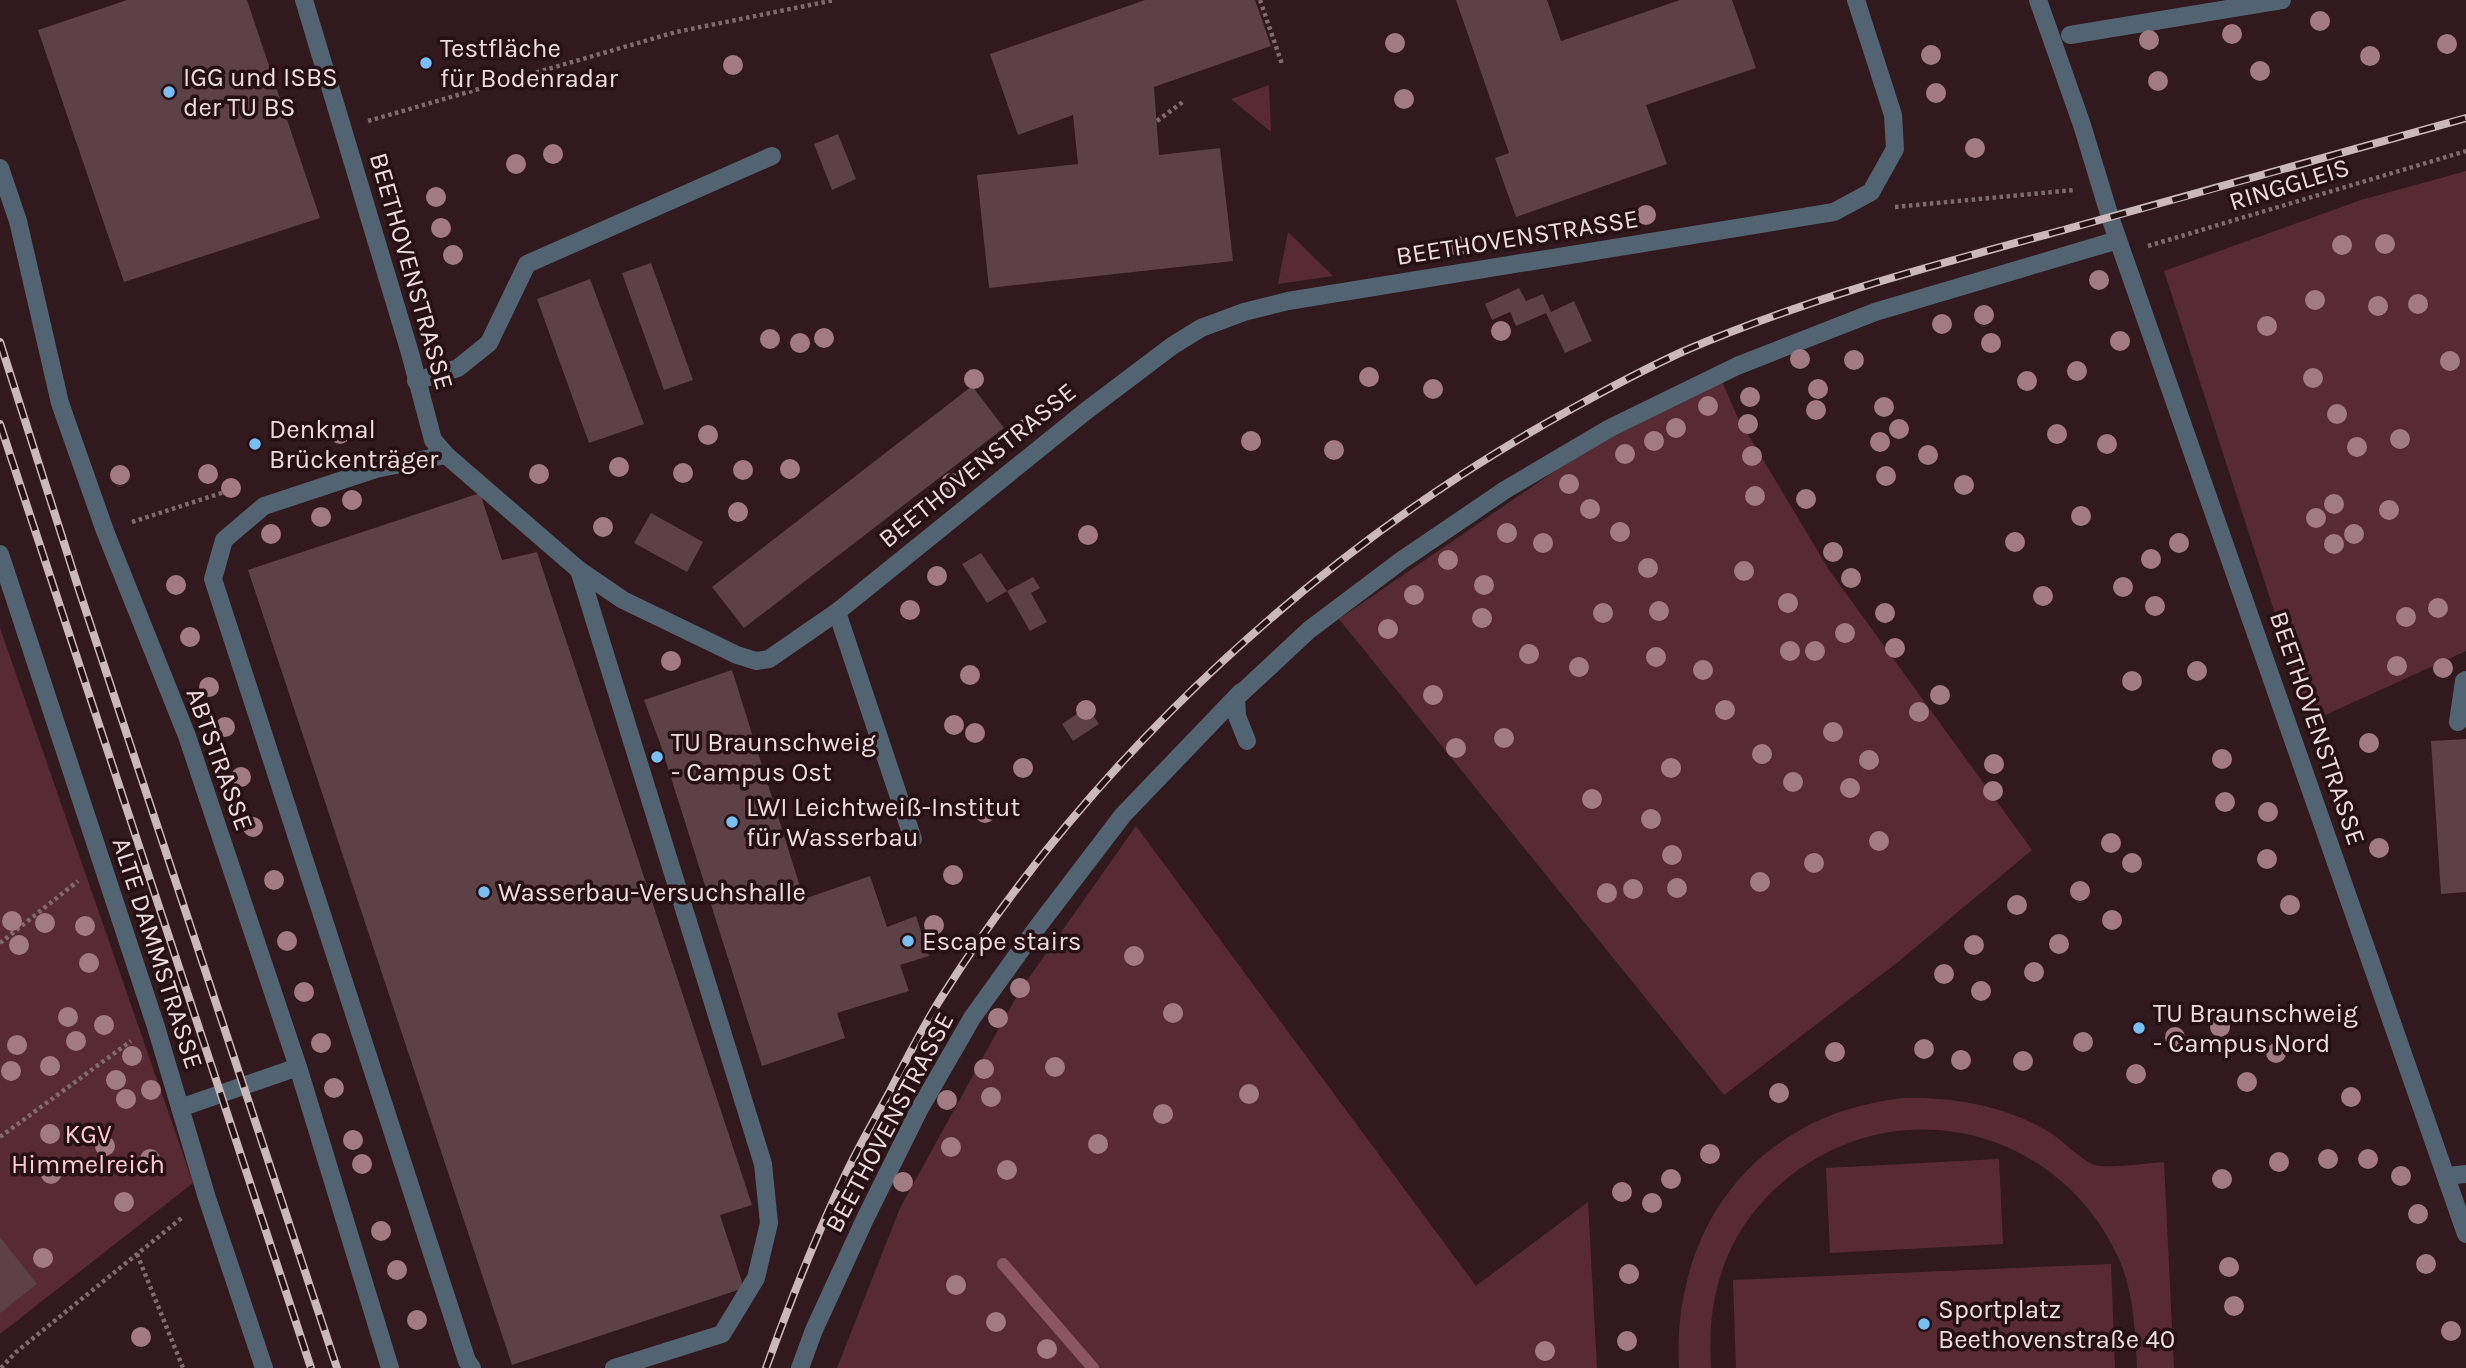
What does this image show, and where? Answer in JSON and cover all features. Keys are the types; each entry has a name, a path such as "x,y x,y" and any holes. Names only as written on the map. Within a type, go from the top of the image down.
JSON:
{"street":[{"name":"BEETHOVENSTRASSE","path":"304,0 344,128 433,440 446,455 579,570 624,600 737,655 756,661 769,659 836,612 1086,411 1172,346 1201,328 1288,301 1834,212 1871,192 1895,149 1893,114 1856,0"},
{"name":"BEETHOVENSTRASSE","path":"2038,0 2082,125 2099,185 2466,1234"},
{"path":"2070,35 2282,0"},
{"path":"416,381 458,368 489,342 527,264 772,156"},
{"name":"ABTSTRASSE","path":"0,168 18,221 60,403 105,531 187,736 298,1067 390,1368"},
{"name":"BEETHOVENSTRASSE","path":"800,1368 814,1330 865,1219 919,1110 972,1018 1036,929 1124,816 1241,692 1309,630 1402,560 1505,490 1610,428 1737,366 1875,312 2121,247"},
{"path":"446,455 376,469 264,506 224,540 213,579 463,1348 472,1368"},
{"name":"ALTE DAMMSTRASSE","path":"0,554 156,1027 207,1198 264,1368"},
{"path":"579,570 763,1164 769,1223 757,1278 722,1334 614,1368"},
{"path":"836,612 913,839"},
{"path":"2458,722 2466,680"},
{"path":"1241,692 1235,705 1247,741"},
{"path":"180,1108 298,1067"},
{"path":"2447,1176 2466,1174"}],"path":[{"path":"344,128 676,32 835,0"},
{"path":"1260,4 1282,64"},
{"path":"1157,121 1184,101"},
{"name":"RINGGLEIS","path":"2121,247 2466,151"},
{"path":"1885,208 2069,191 2099,185"},
{"path":"0,943 101,863"},
{"path":"0,1137 141,1034 156,1027"},
{"path":"1,1368 16,1352 207,1198"},
{"path":"137,1254 183,1368"}],"green space":[{"path":"1269,85 1271,132 1231,99"},
{"path":"2466,171 2466,651 2310,722 2164,271 2361,200"},
{"path":"1288,232 1333,276 1278,284"},
{"path":"1722,381 1737,416 1829,570 2032,850 1898,962 1724,1095 1339,619 1590,447"},
{"name":"KGV Himmelreich","path":"0,628 193,1183 0,1334"},
{"path":"1136,826 1476,1286 1588,1202 1597,1368 837,1368 900,1208 1019,992"},
{"path":"1902,1098 1960,1101 1997,1109 2034,1123 2094,1165 2164,1162 2174,1368 2137,1368 2131,1299 2119,1259 2093,1215 2059,1179 2019,1153 1975,1136 1928,1130 1881,1134 1834,1149 1790,1176 1768,1196 1748,1219 1726,1260 1713,1309 1711,1368 1679,1368 1679,1328 1695,1253 1711,1219 1732,1188 1757,1161 1788,1137 1843,1111"},
{"path":"1999,1159 2003,1244 1830,1253 1826,1168"},
{"name":"Sportplatz Beethovenstraße 40","path":"2111,1264 2115,1368 1736,1368 1733,1280"}],"building":[{"name":"IGG und ISBS der TU BS","path":"127,0 247,0 320,218 124,282 38,30"},
{"path":"1145,0 1255,0 1271,46 1154,87 1159,155 1220,148 1233,261 989,288 977,175 1078,164 1073,115 1018,135 990,54"},
{"path":"1456,0 1547,0 1561,41 1680,0 1732,0 1756,68 1646,105 1667,164 1516,217 1495,158 1509,153"},
{"path":"838,134 856,179 832,190 814,144"},
{"path":"651,263 693,380 664,390 622,273"},
{"path":"590,279 644,424 589,443 537,299"},
{"path":"1519,288 1526,301 1543,294 1551,312 1574,301 1592,341 1565,353 1546,313 1516,326 1510,312 1492,320 1485,304"},
{"path":"972,386 1004,428 744,628 712,587"},
{"name":"Wasserbau-Versuchshalle","path":"480,493 502,560 537,552 752,1205 720,1215 744,1288 512,1365 248,570"},
{"path":"651,513 703,542 687,572 634,543"},
{"path":"981,553 1007,591 987,603 962,564"},
{"path":"1033,577 1040,588 1031,593 1047,622 1030,631 1007,591"},
{"path":"732,670 804,899 870,876 887,927 916,916 929,956 900,965 909,991 837,1013 845,1038 762,1066 644,700"},
{"path":"1087,707 1099,724 1073,741 1062,724"},
{"path":"2466,739 2466,892 2441,894 2431,741"},
{"path":"0,1237 37,1284 0,1313"}],"waterway":[{"path":"1003,1264 1093,1368"}],"railway":[{"path":"766,1368 811,1251 853,1159 936,1007 1004,906 1071,820 1144,739 1222,662 1305,589 1392,523 1482,462 1575,407 1670,357 1778,314 1922,269 2466,118"},
{"path":"0,342 80,593 337,1368"},
{"path":"0,424 311,1368"}],"place":[{"name":"Testfläche für Bodenradar","path":"426,63"},
{"name":"IGG und ISBS der TU BS","path":"169,92"},
{"name":"Denkmal Brückenträger","path":"255,444"},
{"name":"TU Braunschweig - Campus Ost","path":"657,757"},
{"name":"LWI Leichtweiß-Institut für Wasserbau","path":"732,822"},
{"name":"Wasserbau-Versuchshalle","path":"484,892"},
{"name":"Escape stairs","path":"908,941"},
{"name":"TU Braunschweig - Campus Nord","path":"2139,1028"},
{"name":"Sportplatz Beethovenstraße 40","path":"1924,1324"}]}
